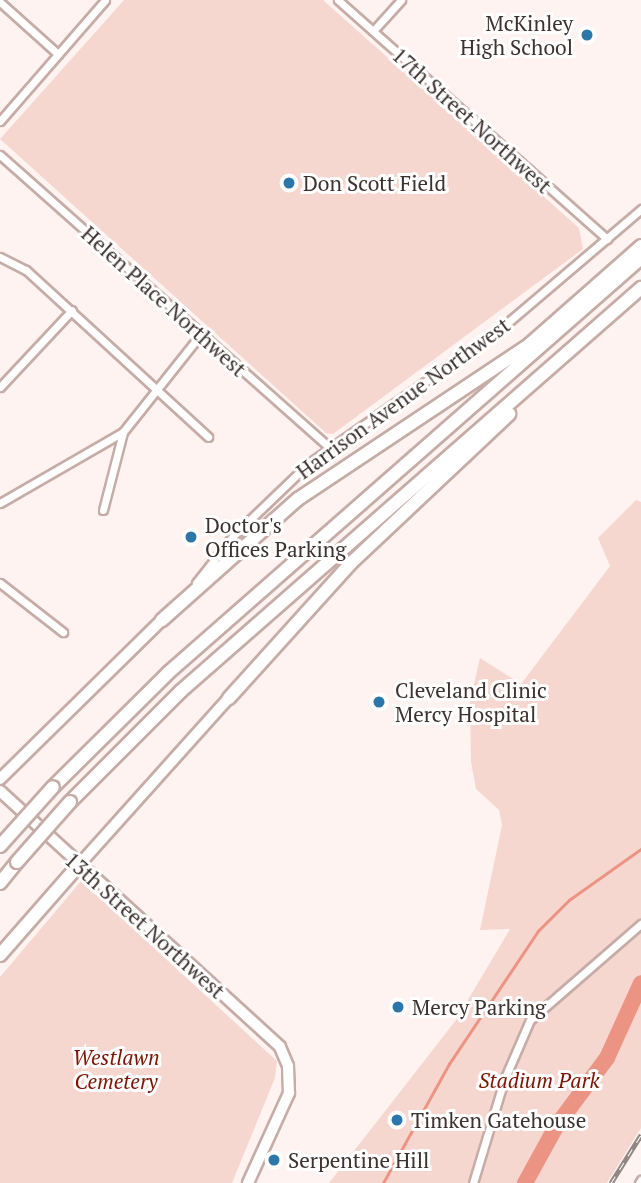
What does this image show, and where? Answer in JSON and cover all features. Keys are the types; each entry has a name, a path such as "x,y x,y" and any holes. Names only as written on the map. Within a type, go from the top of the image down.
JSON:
{"highway":[{"path":"162,620 298,499 530,344 641,246"},
{"path":"0,846 53,787 169,673 641,258"},
{"path":"0,883 70,802 181,691 641,288"},
{"path":"229,698 350,564 494,430 559,360"},
{"path":"0,955 78,866"}],"main road":[{"name":"Harrison Avenue Northwest","path":"0,779 162,620"},
{"path":"78,866 229,698"},
{"name":"13th Street Northwest","path":"0,791 78,866 273,1040 286,1060 288,1099 248,1183"}],"street":[{"path":"0,121 105,0"},
{"name":"17th Street Northwest","path":"338,0 607,239"},
{"path":"373,32 401,0"},
{"path":"0,2 58,54"},
{"name":"Helen Place Northwest","path":"0,155 328,447"},
{"name":"Harrison Avenue Northwest","path":"162,620 254,514 328,447 499,330 641,209"},
{"path":"0,257 16,262 72,310 152,390 208,437"},
{"path":"0,387 72,310"},
{"path":"103,510 123,432 152,390 201,334"},
{"path":"0,503 123,432"},
{"path":"0,583 62,632"},
{"path":"473,1183 503,1080 530,1020 641,924"}],"green space":[{"name":"Don Scott Field","path":"124,0 323,0 579,228 583,249 333,434 326,433 0,139"},
{"name":"Stadium Park","path":"636,500 641,502 641,1128 607,1183 329,1183 456,1020 510,929 480,930 502,825 499,810 476,789 471,762 470,702 480,658 521,684 610,566 598,538"},
{"name":"Westlawn Cemetery","path":"81,881 277,1061 275,1078 232,1183 0,1183 0,977"}],"waterway":[{"path":"383,1183 449,1064 538,931 569,900 641,849"},
{"path":"525,1183 557,1125 607,1058 641,983"}],"railway":[{"path":"611,1183 641,1135"}],"place":[{"name":"McKinley High School","path":"587,35"},
{"name":"Don Scott Field","path":"289,183"},
{"name":"Doctor's Offices Parking","path":"191,537"},
{"name":"Cleveland Clinic Mercy Hospital","path":"379,702"},
{"name":"Mercy Parking","path":"398,1007"},
{"name":"Timken Gatehouse","path":"397,1120"},
{"name":"Serpentine Hill","path":"274,1160"}]}
